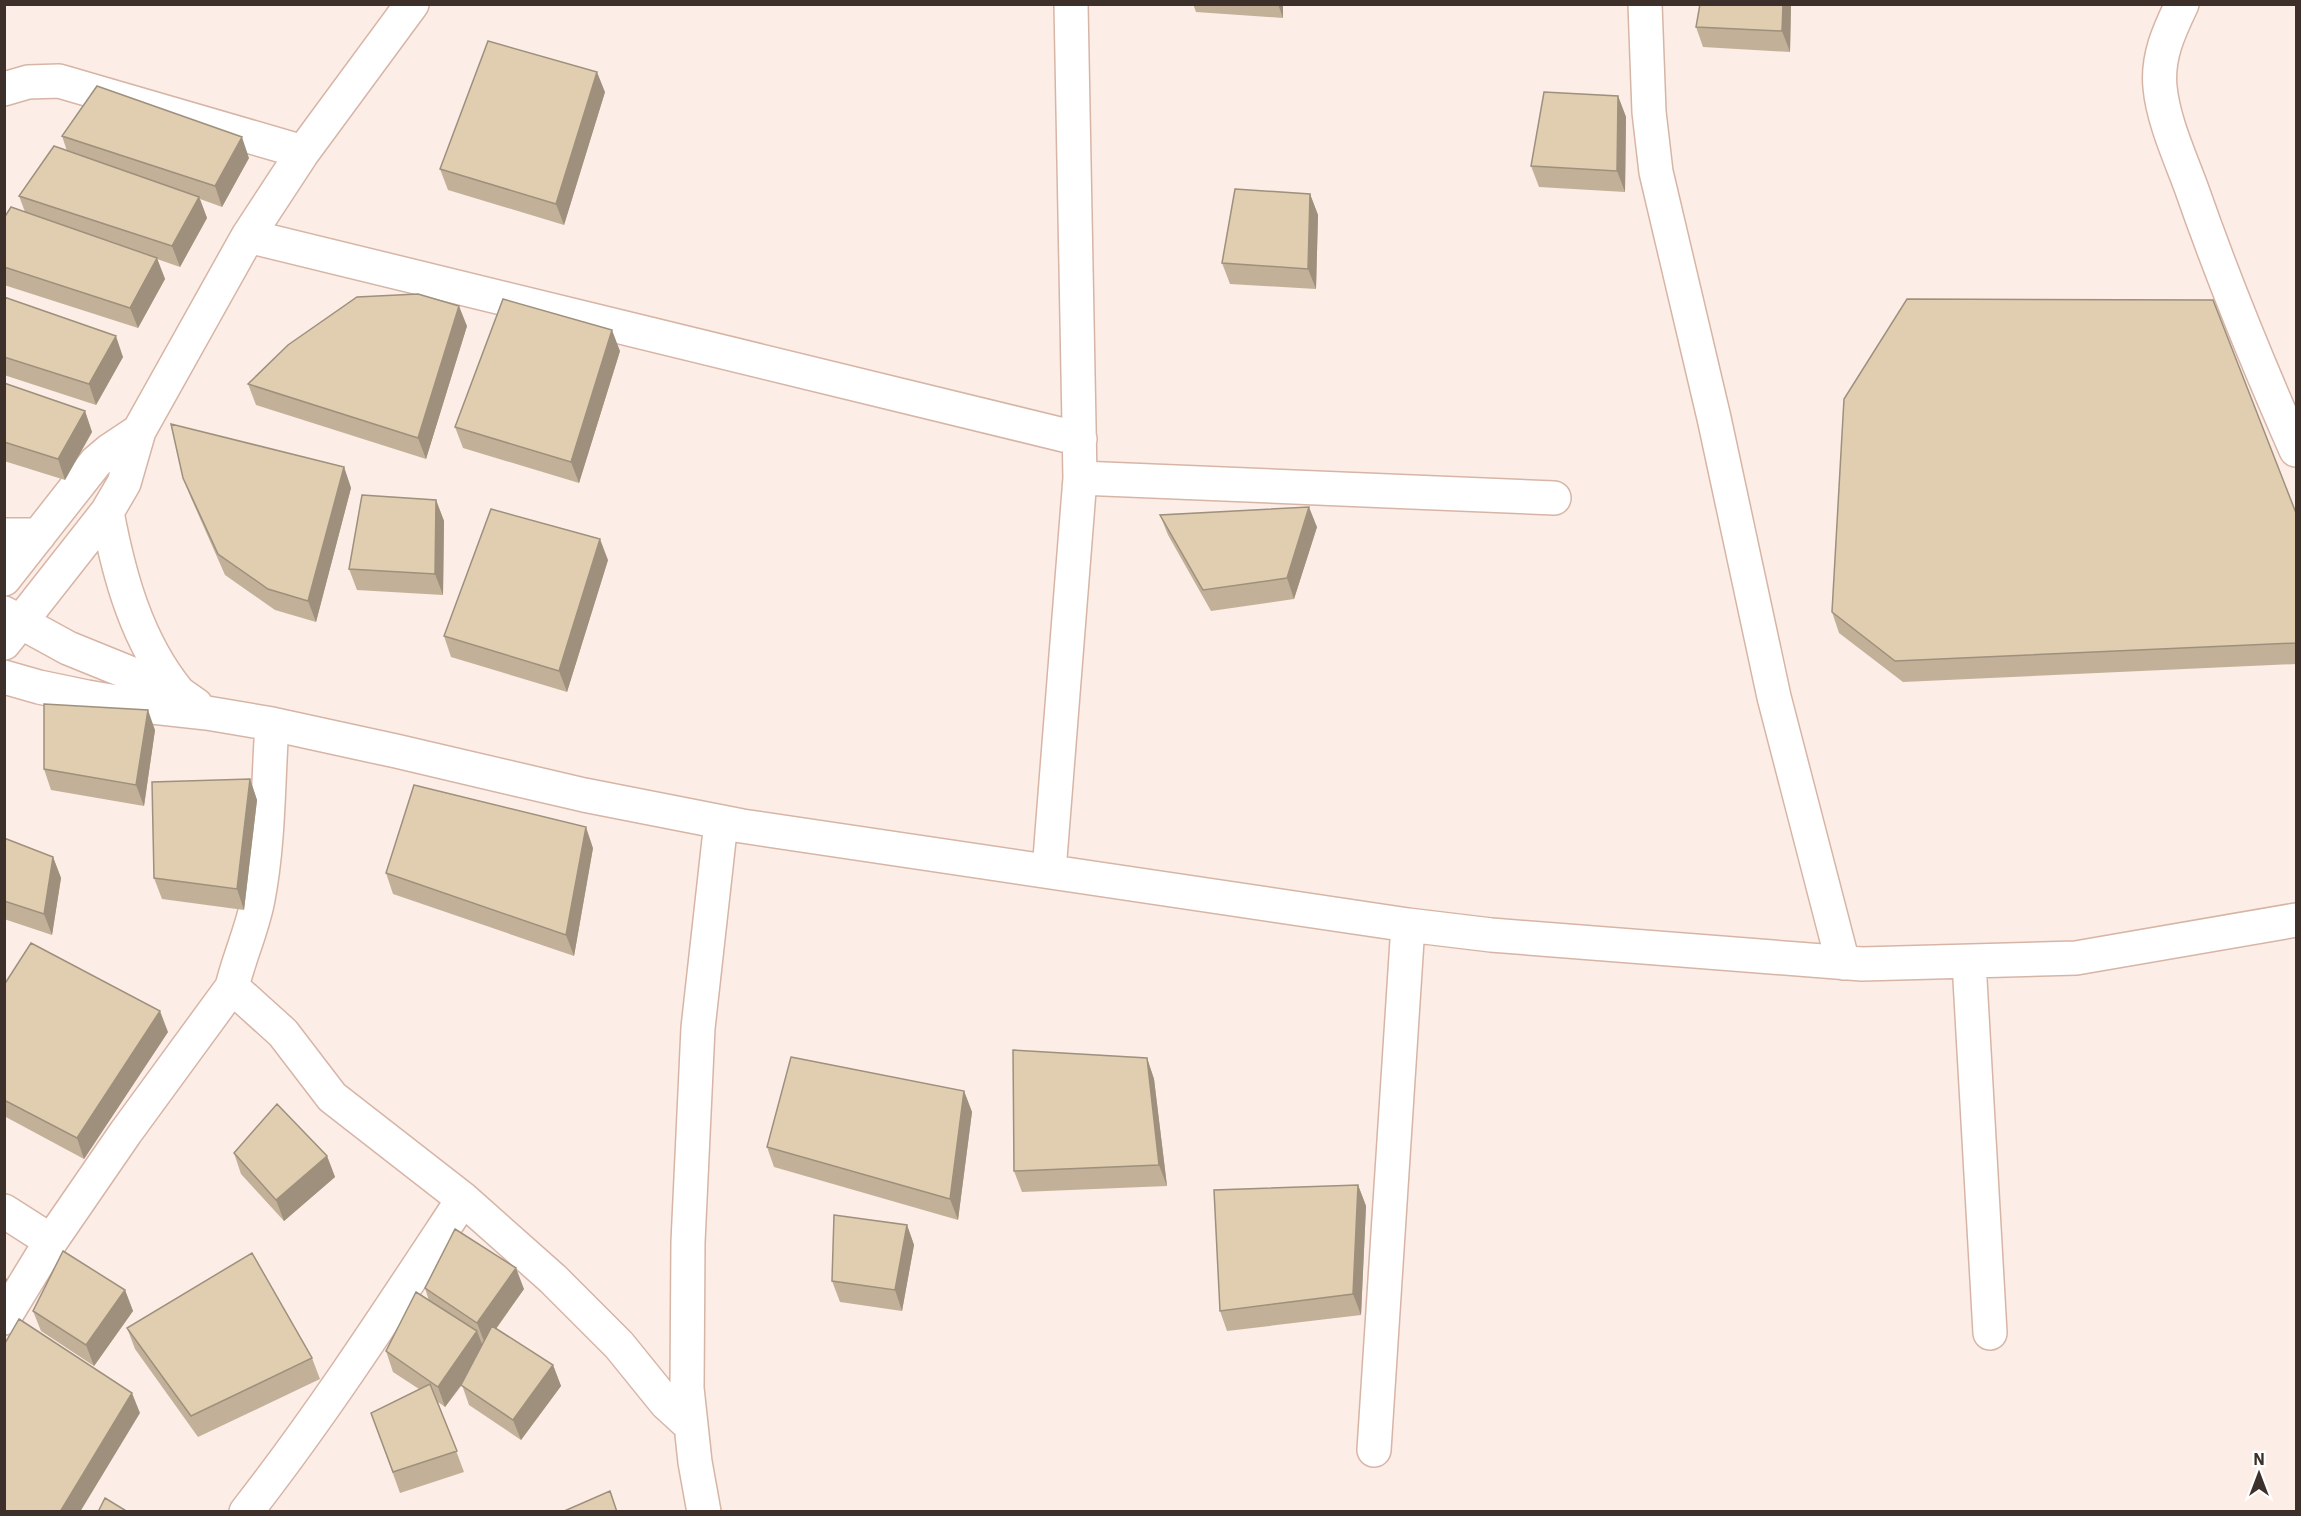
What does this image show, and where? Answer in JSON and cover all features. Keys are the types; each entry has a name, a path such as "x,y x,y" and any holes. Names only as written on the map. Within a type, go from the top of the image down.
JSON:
{"street":[{"path":"207,713 179,693 10,626 107,512 124,483 139,431 248,236 303,152 412,4"},
{"path":"1049,871 1080,478 1071,4"},
{"path":"1645,4 1649,112 1656,172 1714,418 1774,698 1843,963"},
{"path":"2182,4 2166,39 2160,66 2160,88 2170,129 2214,252 2296,450"},
{"path":"4,89 28,82 59,81 303,152"},
{"path":"248,236 1080,439"},
{"path":"4,579 96,462 139,431"},
{"path":"1080,478 1554,498"},
{"path":"107,512 115,555 136,619 162,673 179,693"},
{"path":"4,535 39,536"},
{"path":"4,676 39,687 99,699 272,724 584,795 721,822 1408,925 1491,935 1843,963 1969,962 2076,958 2296,920"},
{"path":"4,1318 51,1241 126,1132 232,987 258,901 263,867 272,724"},
{"path":"704,1512 690,1425 687,1388 688,1242 698,1028 721,822"},
{"path":"1374,1450 1408,925"},
{"path":"1969,962 1990,1334"},
{"path":"232,987 283,1033 332,1097 463,1199 553,1279 618,1345 666,1403 690,1425"},
{"path":"246,1512 288,1458 356,1361 463,1199"},
{"path":"4,1211 51,1241"}],"building":[{"path":"1700,4 1783,4 1782,31 1696,27"},
{"path":"488,41 597,72 556,204 440,169"},
{"path":"97,86 242,137 215,186 62,136"},
{"path":"1544,92 1618,96 1617,171 1531,166"},
{"path":"54,146 199,197 172,246 19,196"},
{"path":"1235,189 1310,194 1308,269 1222,263"},
{"path":"11,207 157,258 130,308 4,267 4,218"},
{"path":"418,294 459,306 418,438 248,384 288,345 357,297"},
{"path":"4,297 116,336 89,384 4,357"},
{"path":"503,299 612,330 571,462 455,427"},
{"path":"1907,299 2213,300 2296,513 2296,643 1895,661 1832,612 1844,399"},
{"path":"4,383 85,411 58,459 4,442"},
{"path":"171,424 344,467 308,601 268,589 218,554 183,478"},
{"path":"362,495 436,500 435,574 349,569"},
{"path":"1309,507 1287,578 1203,590 1160,515"},
{"path":"491,509 600,539 559,671 444,636"},
{"path":"44,704 148,710 136,785 44,769"},
{"path":"250,779 237,889 154,878 152,782"},
{"path":"414,785 586,827 566,935 386,873"},
{"path":"4,838 53,857 44,914 4,901"},
{"path":"31,943 160,1011 77,1138 4,1100 4,985"},
{"path":"1013,1050 1147,1058 1159,1165 1014,1171"},
{"path":"791,1057 964,1091 950,1199 767,1147"},
{"path":"277,1104 327,1156 276,1200 234,1153"},
{"path":"1358,1185 1353,1294 1220,1311 1214,1190"},
{"path":"834,1215 907,1225 895,1290 832,1281"},
{"path":"455,1229 516,1268 477,1323 425,1288"},
{"path":"63,1251 125,1290 86,1345 33,1311"},
{"path":"252,1253 312,1358 191,1416 127,1328"},
{"path":"416,1292 477,1331 438,1387 386,1351"},
{"path":"19,1319 132,1393 60,1512 4,1512 4,1345"},
{"path":"492,1326 553,1365 513,1420 461,1385"},
{"path":"430,1384 457,1451 393,1472 371,1413"},
{"path":"610,1491 617,1512 562,1512"},
{"path":"105,1498 128,1512 98,1512"}]}
